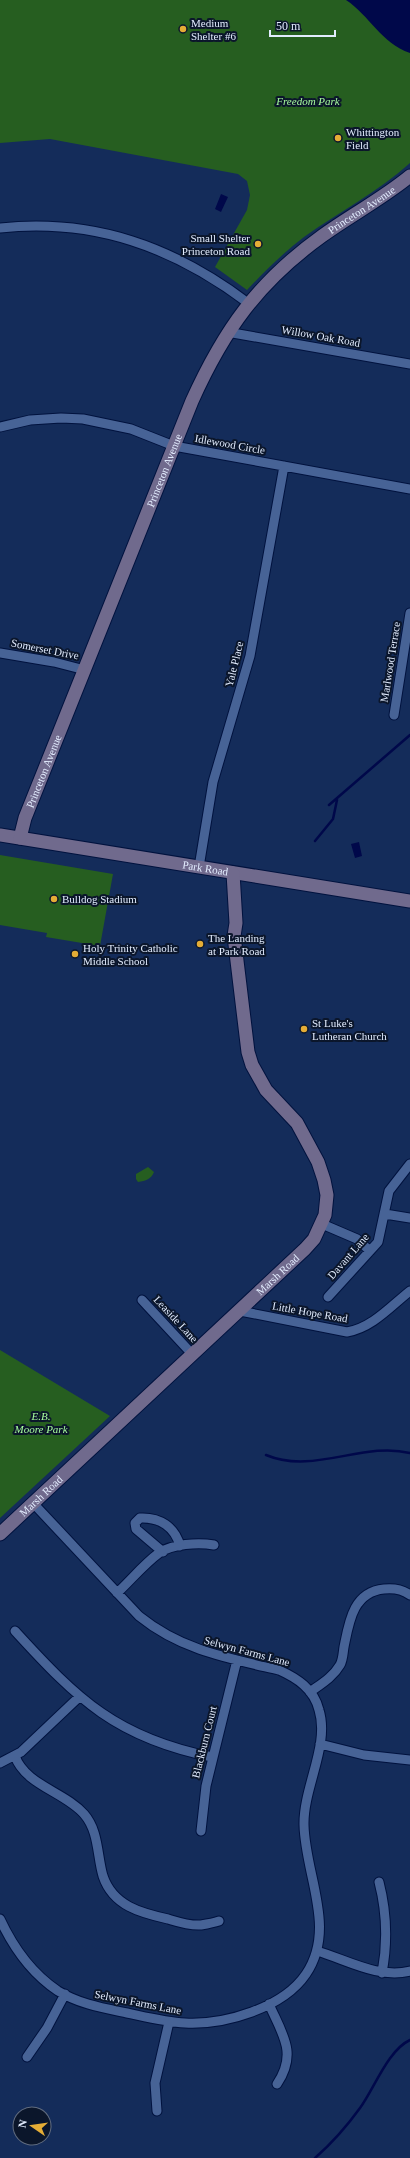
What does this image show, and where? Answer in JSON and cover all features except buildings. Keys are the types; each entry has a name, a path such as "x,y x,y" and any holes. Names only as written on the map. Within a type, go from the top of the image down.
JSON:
{"street":[{"name":"Princeton Avenue","path":"20,838 25,818 174,446 208,366 227,332 248,304 298,254 322,235 374,203 410,176"},
{"path":"0,228 24,225 67,227 104,233 138,242 191,265 220,283 248,304"},
{"name":"Willow Oak Road","path":"227,332 410,364"},
{"name":"Idlewood Circle","path":"0,427 30,420 61,418 83,419 131,429 174,446 410,489"},
{"name":"Yale Place","path":"199,867 213,782 250,656 284,466"},
{"name":"Marlwood Terrace","path":"394,715 410,613"},
{"name":"Somerset Drive","path":"0,653 54,662 85,670"},
{"name":"Park Road","path":"0,835 410,901"},
{"name":"Marsh Road","path":"0,1534 306,1249 314,1239 322,1224 326,1209 327,1195 318,1162 297,1123 266,1090 252,1066 248,1052 234,936 236,923 229,872"},
{"name":"Davant Lane","path":"328,1297 378,1242 389,1191 410,1164"},
{"path":"385,1214 410,1218"},
{"path":"322,1224 357,1239 370,1251"},
{"name":"Little Hope Road","path":"240,1311 347,1332 361,1329 370,1324 410,1291"},
{"name":"Leaside Lane","path":"142,1300 193,1355"},
{"name":"Selwyn Farms Lane","path":"0,1919 10,1940 30,1967 43,1980 65,1994 103,2008 169,2022 195,2024 225,2020 247,2014 269,2004 295,1986 305,1975 317,1951 320,1932 320,1918 305,1851 304,1822 308,1794 320,1744 322,1723 318,1704 310,1692 291,1675 197,1650 170,1638 139,1616 33,1503"},
{"path":"163,1552 136,1529 135,1523 140,1518 150,1518 166,1525 177,1535 180,1546"},
{"path":"117,1593 163,1552 180,1546 203,1543 214,1545"},
{"path":"310,1692 328,1679 341,1664 350,1621 358,1602 367,1594 376,1590 394,1588 410,1595"},
{"path":"15,1631 79,1697 115,1723 136,1734 179,1750 212,1757"},
{"name":"Blackburn Court","path":"201,1831 206,1786 212,1757 237,1660"},
{"path":"0,1763 15,1756 79,1697"},
{"path":"320,1744 364,1755 410,1760"},
{"path":"15,1756 21,1768 31,1777 77,1807 85,1815 93,1830 104,1879 119,1901 139,1912 176,1921 201,1925 219,1921"},
{"path":"379,1882 385,1905 387,1922 386,1953 382,1973"},
{"path":"317,1951 382,1973 410,1971"},
{"path":"27,2057 47,2028 65,1994"},
{"path":"269,2004 287,2045 288,2054 287,2066 277,2084"},
{"path":"157,2111 156,2083 169,2022"}],"green space":[{"name":"Freedom Park","path":"0,0 410,0 410,163 372,193 304,237 274,262 247,290 215,267 247,210 250,195 247,181 238,174 50,139 0,143"},
{"name":"Bulldog Stadium","path":"0,855 113,874 100,946 46,937 47,933 0,925"},
{"path":"148,1167 154,1172 153,1174 148,1179 138,1182 136,1179 136,1174"},
{"name":"E.B. Moore Park","path":"0,1350 110,1416 0,1518"}],"shaded area":[{"path":"346,0 410,0 410,53 391,43"},
{"path":"221,194 228,197 221,212 215,209"},
{"path":"359,842 362,856 355,858 351,844"}],"waterway":[{"path":"329,805 410,735"},
{"path":"315,841 333,819 337,800"},
{"path":"266,1455 284,1460 302,1461 320,1460 374,1451 392,1450 410,1453"},
{"path":"315,2158 333,2141 355,2115 388,2061 402,2045 410,2040"}],"place":[{"name":"Medium Shelter #6","path":"183,29"},
{"name":"Whittington Field","path":"338,138"},
{"name":"Small Shelter Princeton Road","path":"258,244"},
{"name":"Bulldog Stadium","path":"54,899"},
{"name":"The Landing at Park Road","path":"200,944"},
{"name":"Holy Trinity Catholic Middle School","path":"75,954"},
{"name":"St Luke's Lutheran Church","path":"304,1029"}]}
